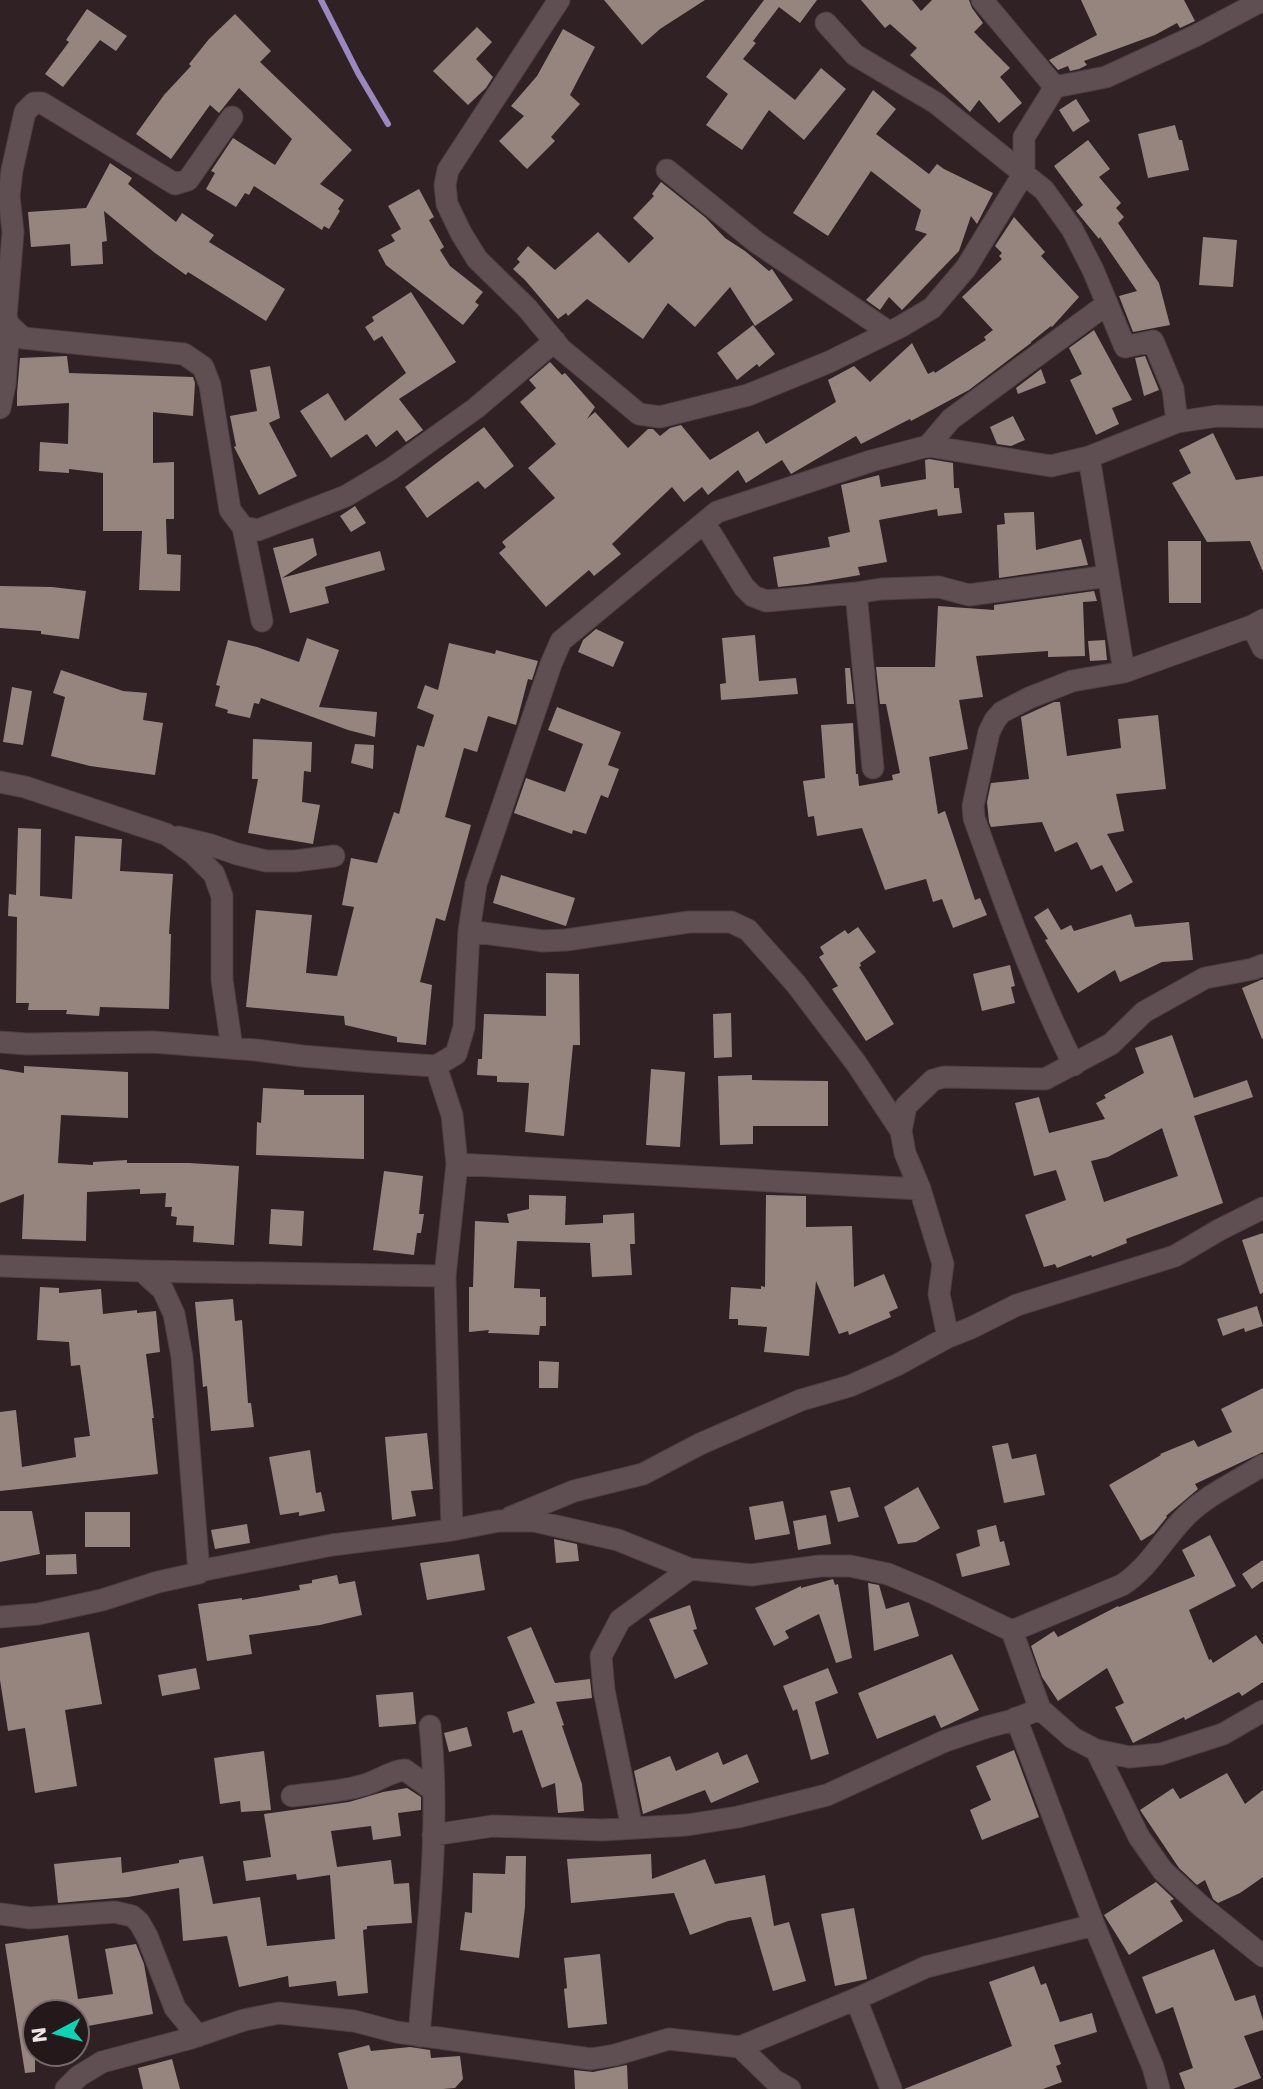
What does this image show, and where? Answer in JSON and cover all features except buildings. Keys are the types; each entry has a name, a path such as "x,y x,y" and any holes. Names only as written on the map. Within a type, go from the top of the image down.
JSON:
{"street":[{"path":"559,0 448,170 445,184 447,204 477,259 527,308 561,349 639,414 660,417 748,395 829,362 932,308 966,268 1024,173 1024,137 1055,86 1106,77 1263,1"},
{"path":"982,0 1055,86"},
{"path":"826,23 855,55 936,103 1044,190 1072,229 1125,346 1153,341 1173,389 1177,422"},
{"path":"0,408 5,384 9,325 6,317 13,232 6,168 25,112 34,103 42,103 175,184 188,180 233,117"},
{"path":"667,170 756,242 889,332"},
{"path":"928,446 951,419 1107,304"},
{"path":"9,325 23,338 184,354 203,367 210,385 230,510 243,527 262,621"},
{"path":"243,527 258,530 345,496 391,469 476,408 555,341"},
{"path":"0,1042 153,1042 436,1066 456,1054 464,1027 469,931 476,884 561,641 717,512 872,461 928,446 1051,466 1089,457 1177,422 1217,416 1263,417"},
{"path":"1089,457 1124,672"},
{"path":"705,524 744,587 753,596 766,601 881,589 939,587 969,595 1108,576"},
{"path":"856,593 873,768"},
{"path":"1074,1065 1005,903 974,818 973,806 989,732 1002,712 1029,698 1072,681 1124,672 1258,623 1263,648"},
{"path":"0,782 25,787 237,855 266,861 295,861 334,856"},
{"path":"166,834 194,854 214,874 219,884 222,896 222,980 232,1048"},
{"path":"469,931 543,942 689,922 731,922 740,926 748,930 796,984 856,1063 901,1131"},
{"path":"948,1337 939,1294 943,1264 920,1189 905,1153 901,1131 906,1106 933,1080 944,1077 1045,1079 1111,1044 1144,1012 1205,978 1263,965"},
{"path":"436,1066 452,1115 457,1164 445,1276 452,1530"},
{"path":"457,1164 920,1189"},
{"path":"499,1521 574,1491 643,1474 700,1444 801,1400 850,1386 886,1370 1017,1305 1175,1256 1263,1208"},
{"path":"0,1266 445,1276"},
{"path":"142,1271 163,1290 174,1314 182,1357 199,1573"},
{"path":"1012,1631 1122,1585 1137,1576 1193,1509 1263,1465"},
{"path":"0,1617 38,1614 102,1600 199,1571 332,1545 452,1530 499,1521 534,1521 618,1540 691,1569 752,1576 820,1566 850,1566 888,1574 1012,1631 1040,1709 1073,1738 1096,1750 1129,1757 1161,1754 1223,1734 1263,1711"},
{"path":"632,1828 604,1690 601,1656 620,1620 691,1569"},
{"path":"433,1835 493,1826 602,1830 687,1825 738,1817 827,1795 945,1741 1040,1709"},
{"path":"1016,1718 1094,1925 1153,2067 1159,2089"},
{"path":"419,2036 433,1863 427,1779 430,1726"},
{"path":"1096,1750 1139,1837 1163,1871 1263,1956"},
{"path":"292,1796 361,1786 383,1779 393,1771 404,1770 427,1779"},
{"path":"0,1914 30,1918 115,1912 132,1916 139,1922 147,1937 175,2008 198,2036"},
{"path":"66,2089 79,2076 102,2062 198,2036 244,2020 279,2013 354,2021 419,2036 591,2059 669,2039 740,2048 926,1967 1094,1925"},
{"path":"856,1999 891,2089"},
{"path":"740,2048 774,2080 790,2089"}],"waterway":[{"path":"321,0 358,73 388,124"}]}
